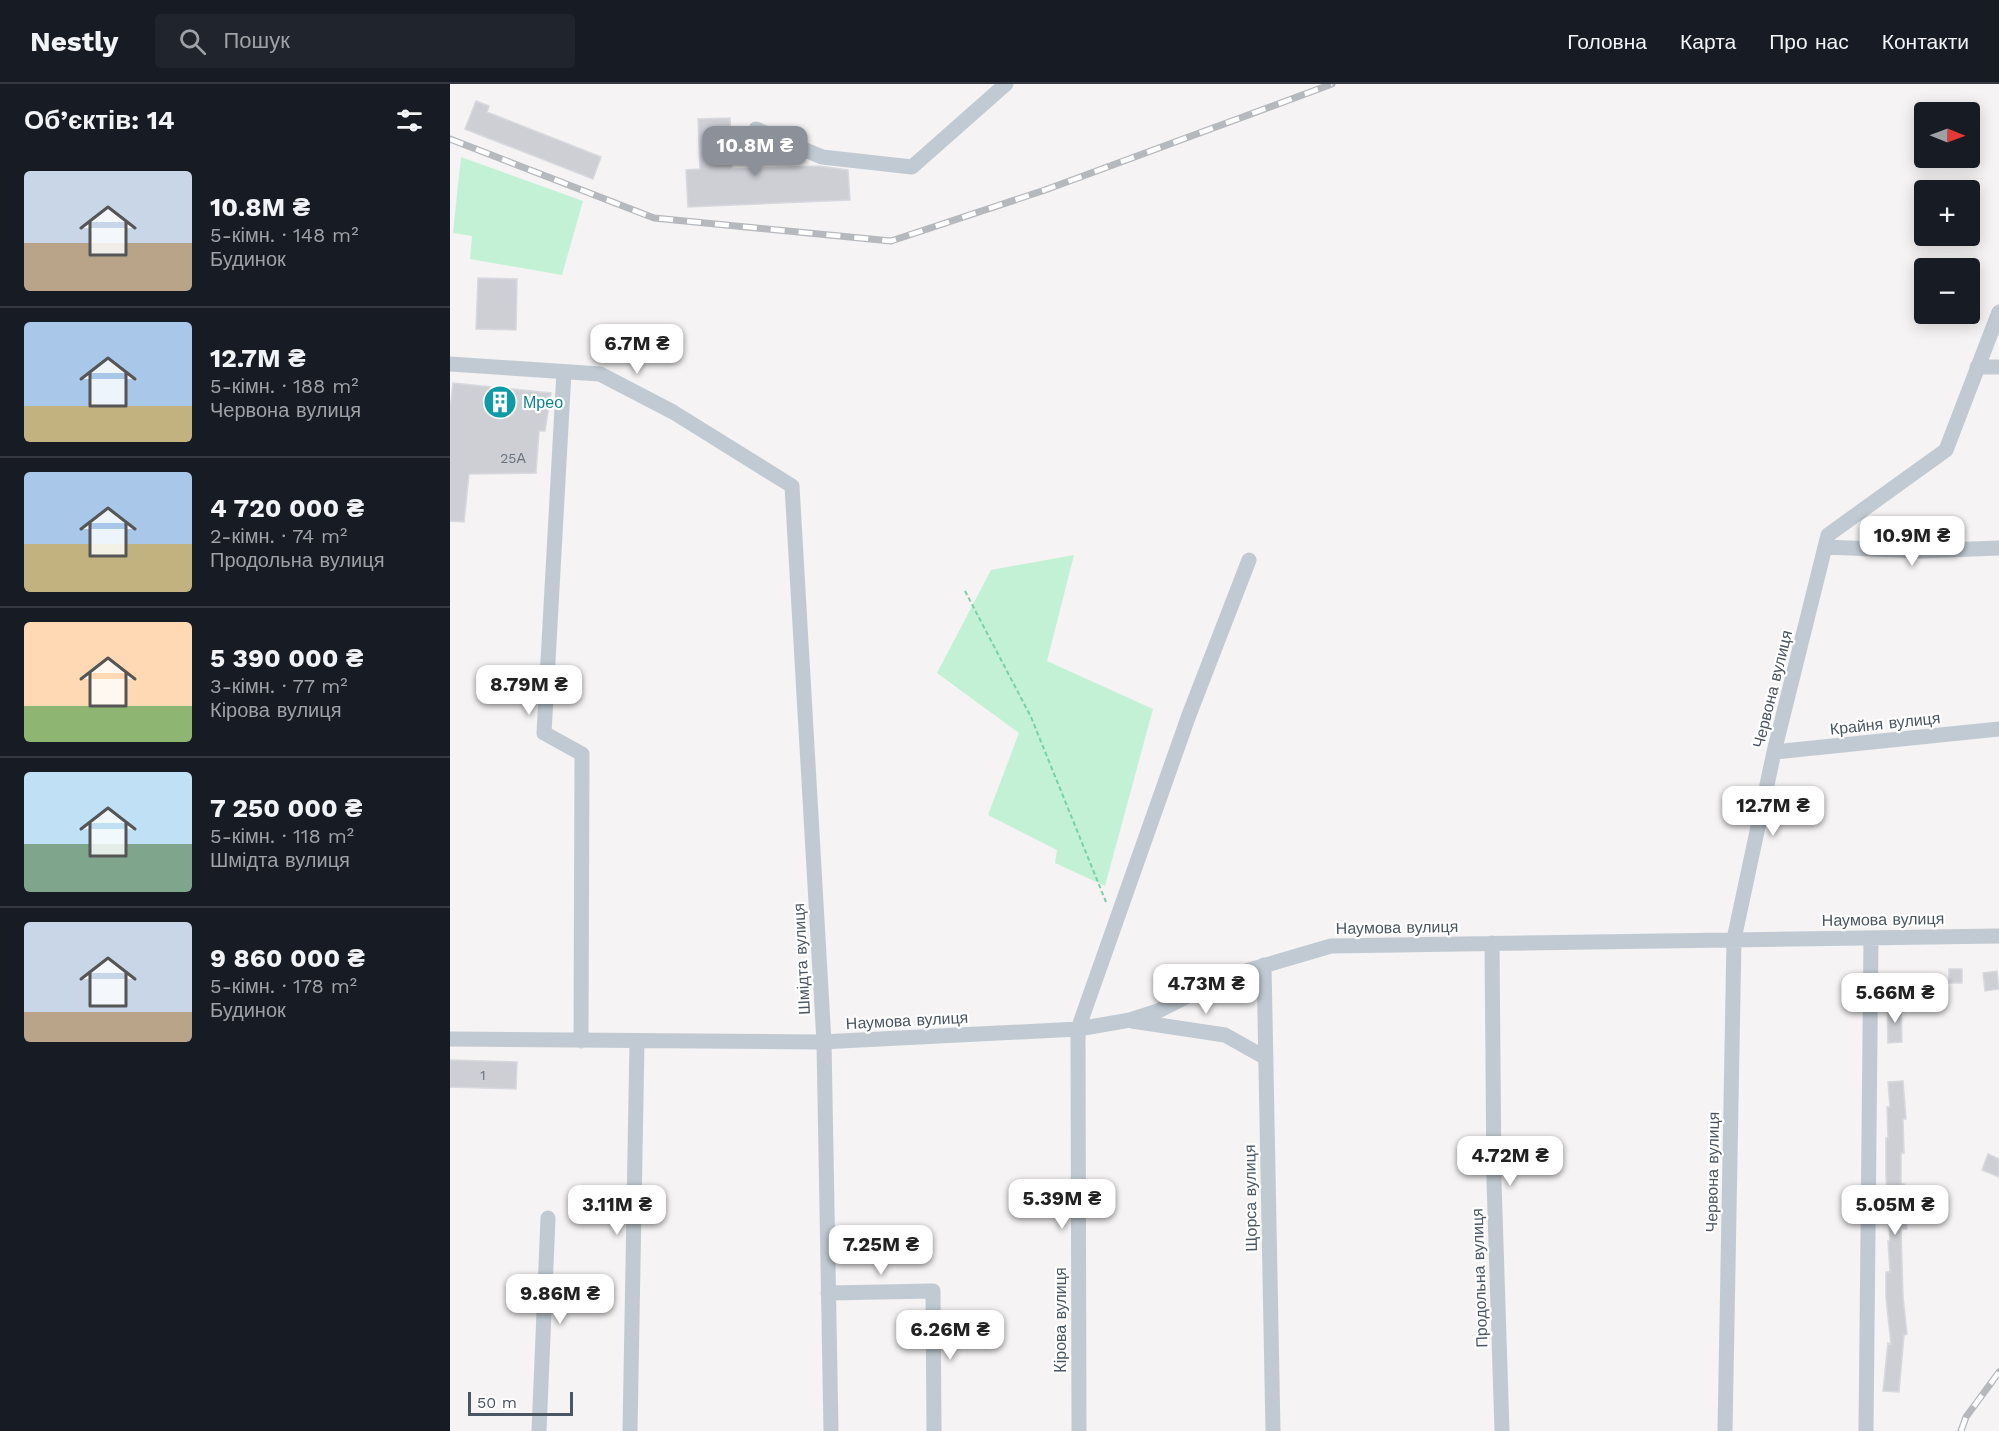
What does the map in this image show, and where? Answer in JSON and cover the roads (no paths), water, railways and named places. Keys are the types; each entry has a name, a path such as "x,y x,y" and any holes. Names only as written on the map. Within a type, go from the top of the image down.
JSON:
{"street":[{"path":"756,129 822,157 912,167 1006,84"},
{"name":"Червона вулиця","path":"1725,1431 1734,939 1774,752 1828,535 1946,450 1999,312"},
{"path":"450,364 564,372 544,733 582,754 581,1041"},
{"path":"1977,367 1999,367"},
{"name":"Шмідта вулиця","path":"564,372 600,374 674,412 792,486 824,1042 831,1431"},
{"path":"1825,547 1922,551 1999,548"},
{"name":"Кірова вулиця","path":"1079,1431 1078,1029 1189,715 1249,560"},
{"name":"Крайня вулиця","path":"1774,752 1999,729"},
{"name":"Наумова вулиця","path":"450,1039 824,1042 1078,1029 1130,1020 1158,1011 1225,977 1331,946 1999,936"},
{"path":"1866,1431 1871,938"},
{"name":"Продольна вулиця","path":"1492,943 1494,1181 1502,1431"},
{"name":"Щорса вулиця","path":"1264,965 1273,1431"},
{"path":"1130,1020 1225,1035 1266,1059"},
{"path":"630,1431 637,1042"},
{"path":"539,1431 548,1218"},
{"path":"828,1293 933,1291 934,1431"}],"railway":[{"path":"450,139 654,218 891,241 1045,190 1332,84"},
{"path":"1961,1431 1966,1417 1999,1372"}],"place":[{"name":"Мрео","path":"500,402"}]}
